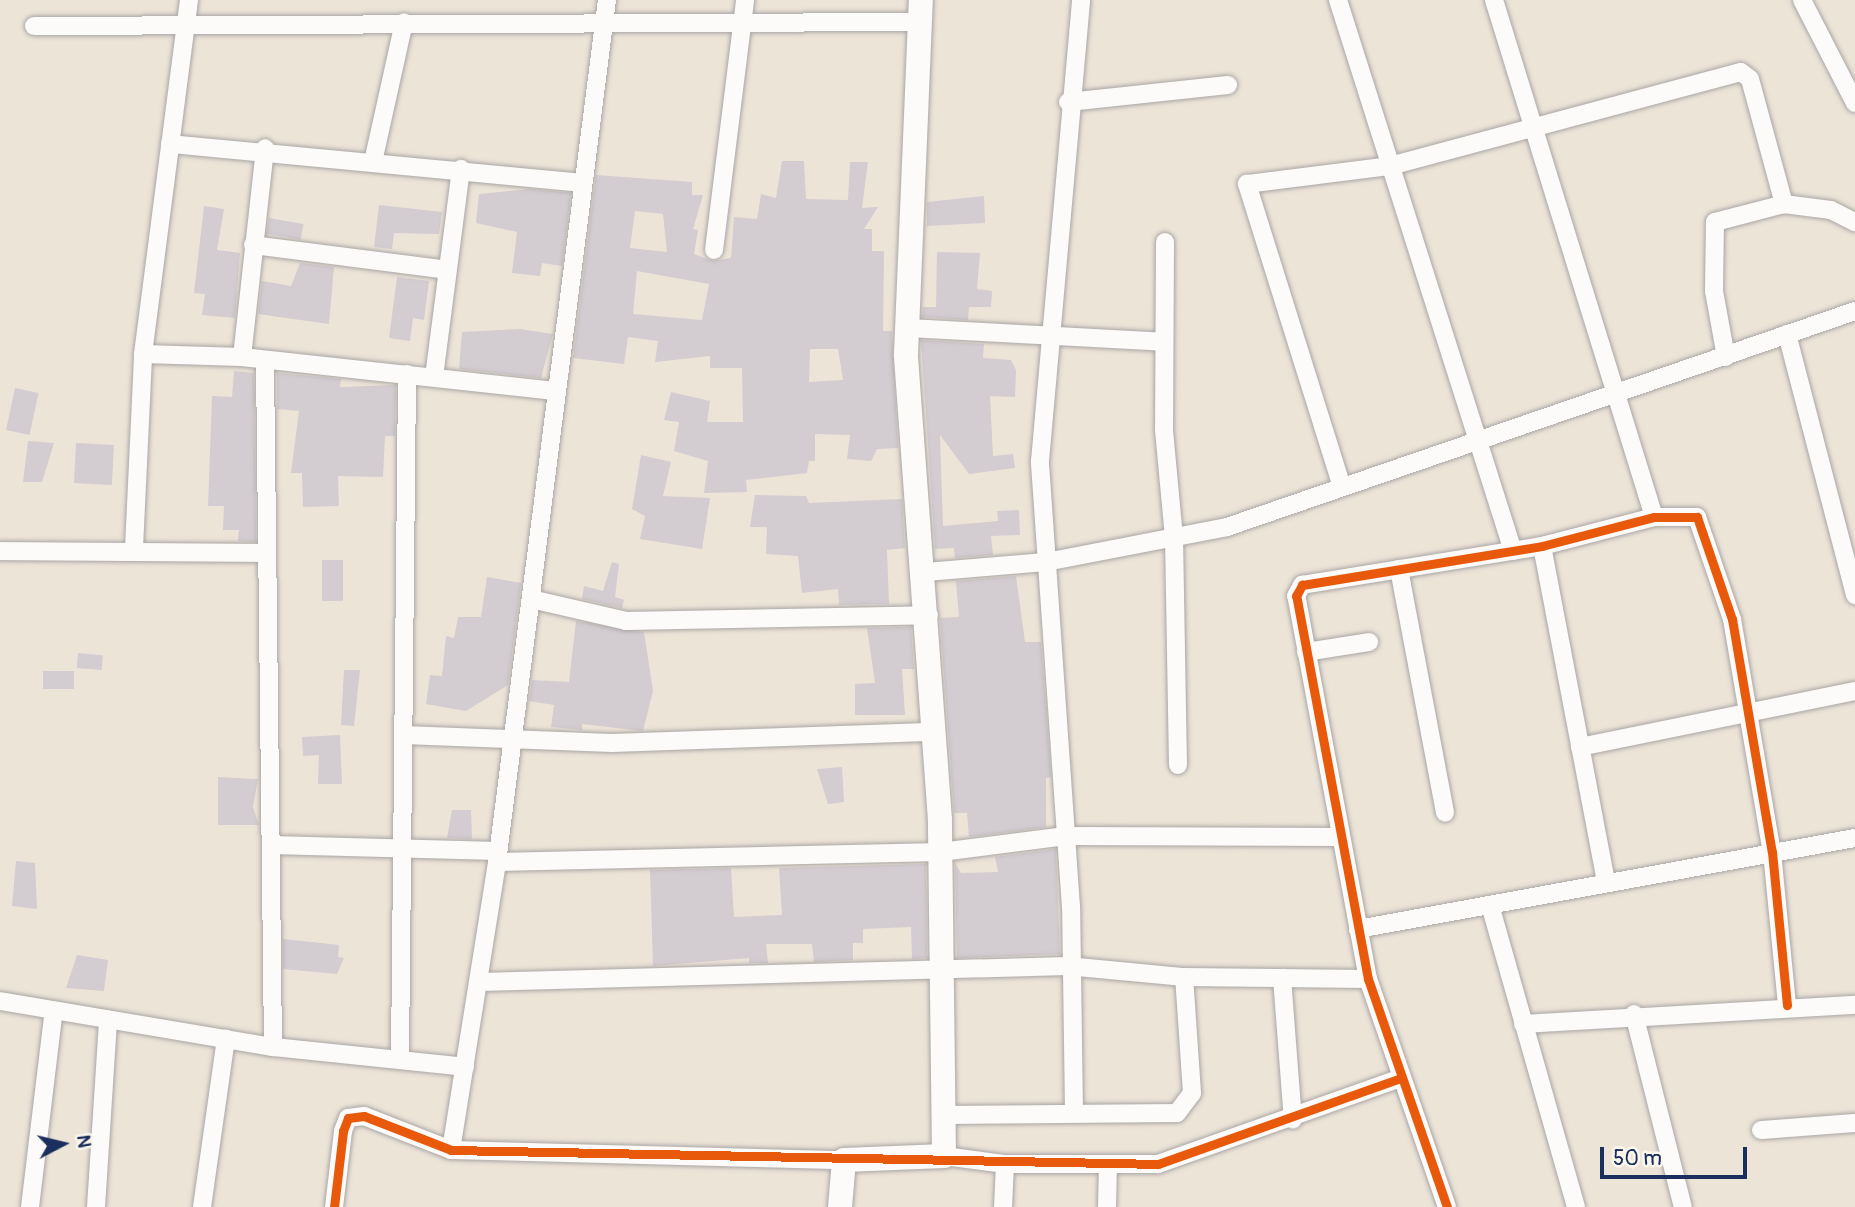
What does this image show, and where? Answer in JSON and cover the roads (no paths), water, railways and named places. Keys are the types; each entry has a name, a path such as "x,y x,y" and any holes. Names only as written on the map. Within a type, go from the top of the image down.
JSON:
{"street":[{"path":"134,548 143,354 189,0"},
{"path":"450,1150 480,982 607,0"},
{"path":"714,250 745,0"},
{"path":"1074,1113 1067,966 1066,836 1040,461 1054,339 1068,102 1081,0"},
{"path":"1338,0 1481,439 1513,551"},
{"path":"1494,0 1619,390 1654,517"},
{"path":"1802,0 1855,103"},
{"path":"34,26 741,21 925,6 908,328 929,615 941,852 944,1156"},
{"path":"373,162 404,22"},
{"path":"1342,487 1247,184 1390,166 1535,125 1746,72 1784,205"},
{"path":"1068,102 1228,85"},
{"path":"170,144 265,148 582,183"},
{"path":"242,357 265,148"},
{"path":"434,377 461,169"},
{"path":"1726,358 1711,228 1727,217 1784,205 1832,210 1855,222"},
{"path":"1165,242 1164,430 1174,537 1178,765"},
{"path":"253,245 447,270"},
{"path":"926,572 1046,562 1227,527 1619,390 1726,358 1855,311"},
{"path":"908,328 1054,339 1164,342"},
{"path":"1787,334 1855,594"},
{"path":"143,354 242,357 555,391"},
{"path":"265,361 265,554 273,1047"},
{"path":"400,1057 407,374"},
{"path":"1447,1207 1398,1079 1367,979 1339,837 1297,589 1542,546 1654,517 1697,517 1732,619 1772,852 1787,1004"},
{"path":"1542,546 1606,883"},
{"path":"0,551 134,548 265,554"},
{"path":"1399,569 1445,813"},
{"path":"531,599 626,621 929,615"},
{"path":"1306,652 1369,642"},
{"path":"1580,747 1855,691"},
{"path":"404,735 513,737 612,743 935,732"},
{"path":"271,845 404,848 497,856 941,852 1066,836 1339,837"},
{"path":"1358,929 1855,838"},
{"path":"1490,905 1576,1207"},
{"path":"480,982 1067,966 1184,977 1367,979"},
{"path":"944,1115 1177,1113 1188,1106 1184,977"},
{"path":"1282,978 1293,1120"},
{"path":"0,1000 273,1047 400,1057 465,1067"},
{"path":"1523,1024 1787,1004 1855,1005"},
{"path":"30,1207 54,1010"},
{"path":"1634,1014 1683,1207"},
{"path":"96,1207 108,1019"},
{"path":"202,1207 226,1039"},
{"path":"334,1207 348,1118 364,1116 450,1150 844,1160 944,1156 1005,1164 1158,1164 1293,1120 1398,1079"},
{"path":"1761,1130 1855,1123"},
{"path":"840,1207 844,1160"},
{"path":"1003,1207 1005,1164"},
{"path":"1107,1207 1108,1164"}]}
